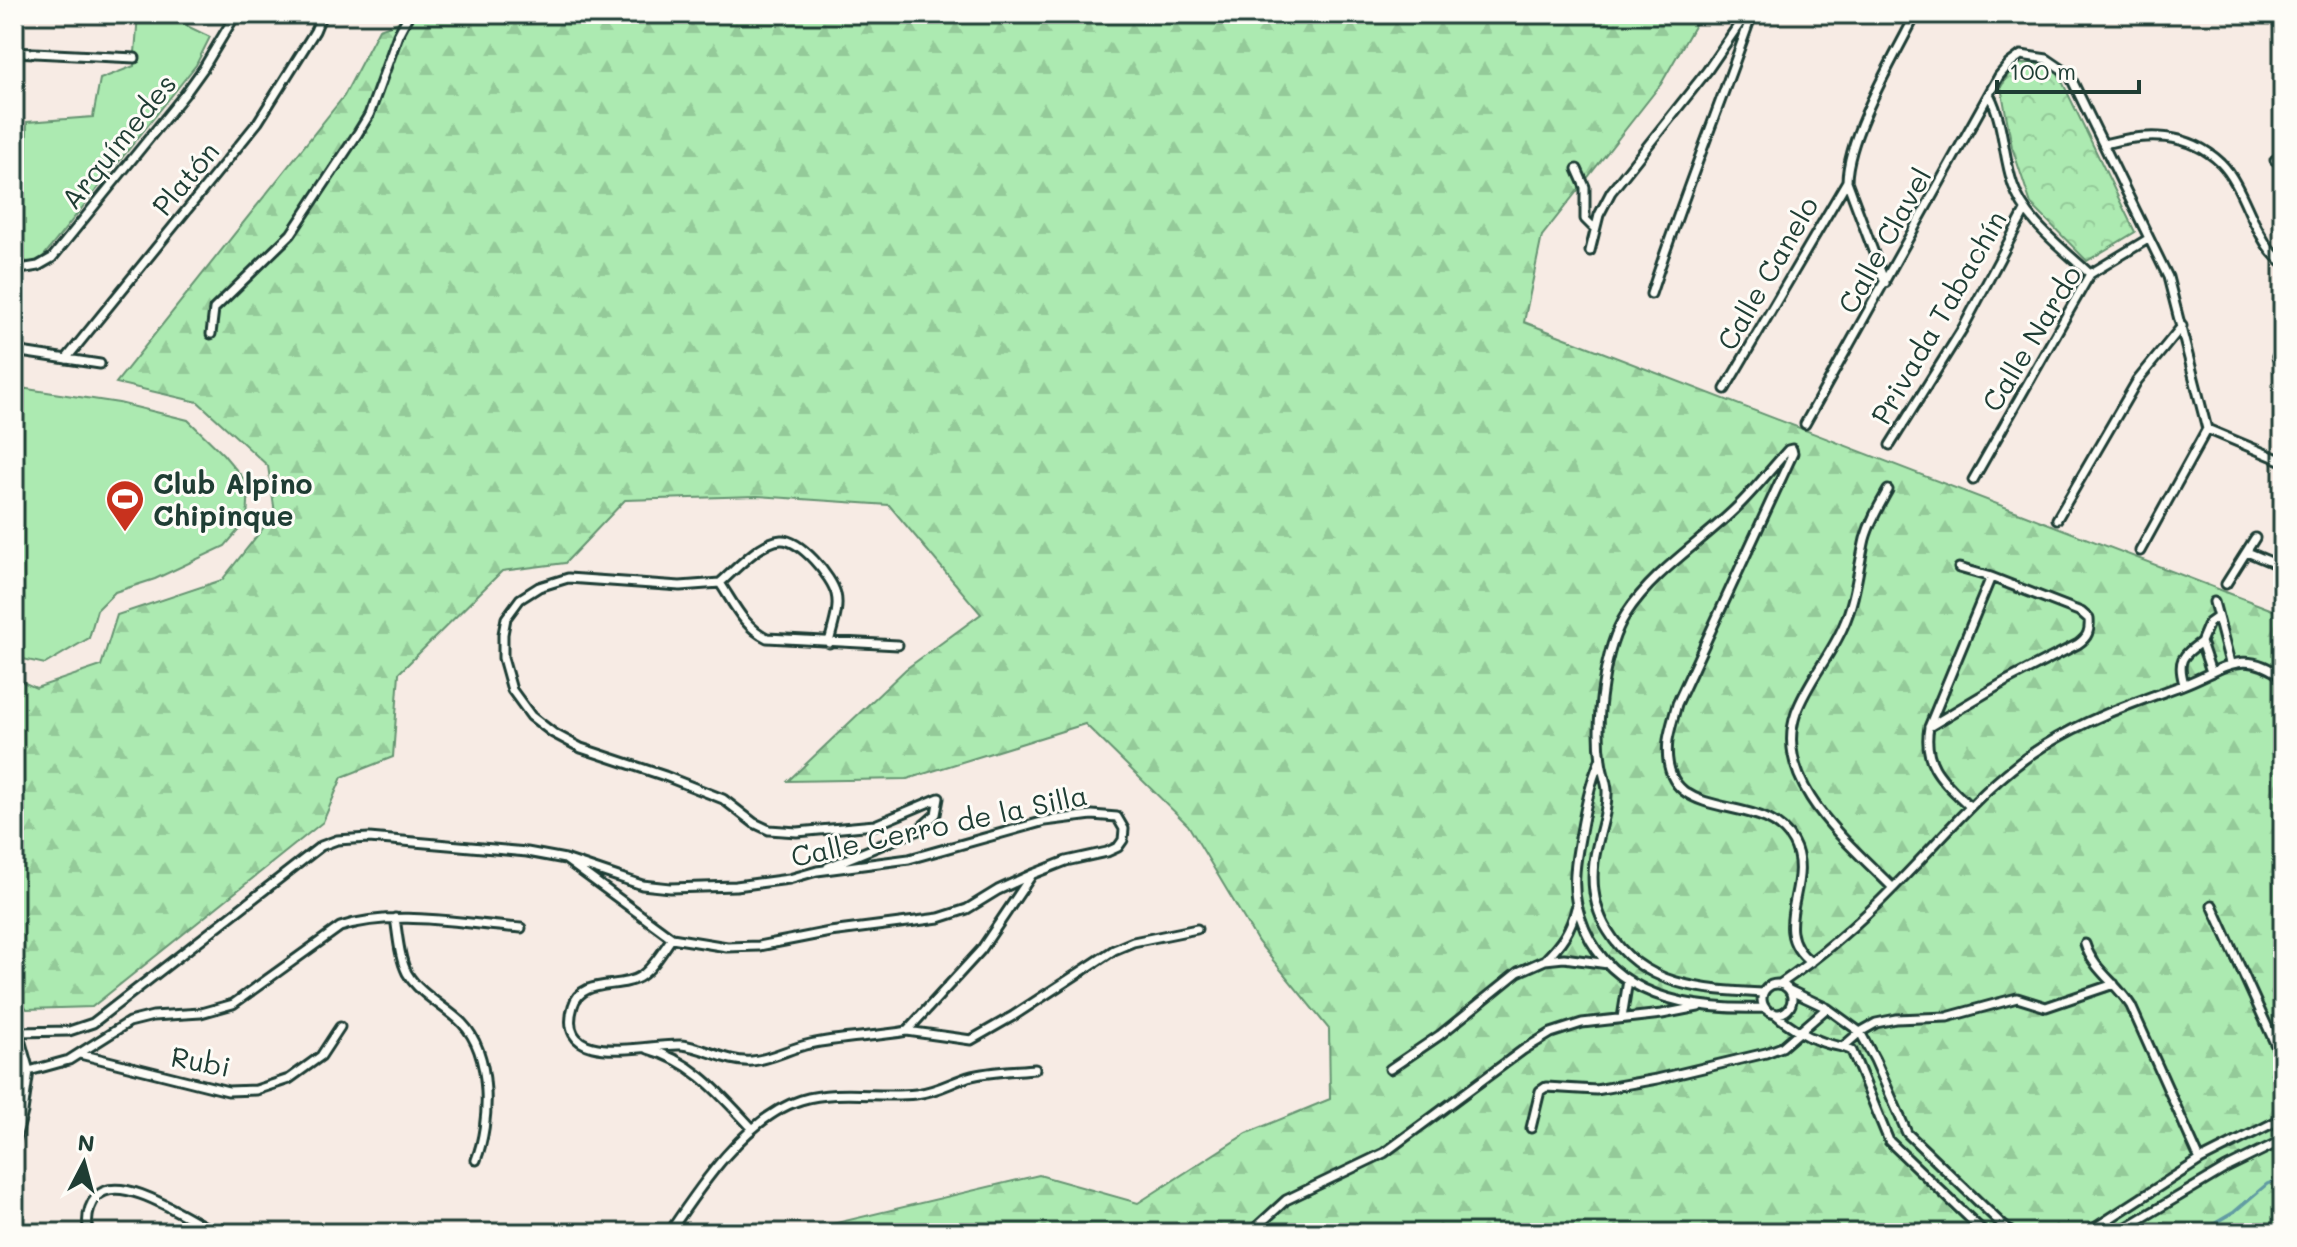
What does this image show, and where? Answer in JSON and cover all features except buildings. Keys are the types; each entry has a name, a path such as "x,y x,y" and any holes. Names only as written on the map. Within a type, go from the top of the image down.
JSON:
{"street":[{"name":"Arquímedes","path":"14,270 38,266 52,258 185,94 236,14"},
{"name":"Platón","path":"66,359 258,122 315,31 322,14"},
{"path":"211,334 214,309 291,234 358,133 369,115 398,35 409,14"},
{"path":"1590,251 1595,229 1611,192 1707,71 1746,14"},
{"path":"1651,294 1690,177 1752,14"},
{"path":"1885,283 1847,181 1850,152 1916,14"},
{"path":"14,52 135,58"},
{"name":"Calle Clavel","path":"1805,424 1999,76 2009,64 2021,55 2047,59 2059,65 2069,74 2104,144"},
{"path":"1990,96 1998,112 2013,185 2025,211 2090,274"},
{"path":"2140,551 2207,429 2168,277 2104,144 2138,137 2171,137 2192,143 2208,153 2229,174 2264,241 2274,256 2283,262"},
{"path":"1577,169 1585,187 1585,219 1595,229"},
{"name":"Calle Canelo","path":"1725,389 1847,181"},
{"name":"Privada Tabachín","path":"1890,445 1963,328 2025,211"},
{"name":"Calle Nardo","path":"1973,480 2090,274 2148,239"},
{"path":"2057,519 2137,381 2182,326"},
{"path":"14,351 100,364"},
{"path":"2207,429 2283,461"},
{"path":"1811,962 1800,954 1790,932 1799,884 1799,857 1793,842 1783,828 1768,819 1702,802 1688,795 1671,775 1668,760 1668,741 1677,704 1793,449 1788,450 1737,507 1653,582 1626,614 1611,646 1602,689 1600,758 1607,790 1604,820 1594,861 1593,889 1598,914 1616,944 1636,964 1659,977 1693,987 1763,993 1811,962 1893,888 1998,781 2044,746 2103,713 2184,684 2230,663 2244,661 2259,664 2283,678"},
{"path":"1888,490 1875,511 1865,538 1856,589 1843,627 1796,712 1790,740 1793,763 1804,789 1849,844 1893,888"},
{"path":"2226,584 2255,538"},
{"path":"817,871 918,830 936,814 939,798 875,825 797,832 769,830 754,823 723,799 581,748 553,733 531,716 512,690 503,658 503,634 506,618 520,599 539,587 568,578 680,586 720,583 769,544 781,540 795,542 803,548 836,591 837,603 829,643"},
{"path":"2247,552 2283,567"},
{"path":"1929,727 2086,638 2089,629 2089,619 2081,612 1959,568"},
{"path":"1970,807 1943,780 1930,761 1926,744 1929,727 1991,577"},
{"path":"720,583 745,622 754,632 767,638 898,645"},
{"path":"2214,602 2230,663"},
{"path":"2184,684 2181,661 2201,642 2209,623 2216,618"},
{"path":"2201,642 2211,672"},
{"path":"1390,1069 1440,1035 1518,972 1545,960 1561,945 1572,926 1577,906 1577,858 1589,786 1600,758"},
{"name":"Calle Cerro de la Silla","path":"16,1030 69,1031 93,1023 321,846 337,840 369,838 527,852 565,859 642,885 670,888 736,886 909,859 1045,821 1107,814 1121,822 1123,840 1118,847 1033,874 967,909 939,918 830,932 759,946 727,947 672,938"},
{"path":"1584,816 1604,820"},
{"path":"1577,858 1594,861"},
{"path":"565,859 672,938 643,975 629,982 594,986 579,994 573,1004 573,1033 582,1043 612,1051 684,1045 749,1061 812,1043 907,1031 971,1040 1114,950 1133,942 1197,929"},
{"path":"907,1031 981,950 1033,874"},
{"path":"2212,905 2283,1061"},
{"path":"1577,906 1590,938 1608,964 1647,992 1698,1007"},
{"path":"29,1071 80,1054 129,1022 153,1016 201,1013 233,1004 340,927 372,919 395,918 521,928"},
{"path":"395,918 407,973 420,989 463,1024 477,1044 486,1089 483,1140 476,1160"},
{"path":"2085,944 2090,959 2131,1006 2200,1160"},
{"path":"1545,960 1583,959 1608,964"},
{"path":"1622,1018 1628,980"},
{"path":"1780,984 1827,1008 1860,1032 1907,1133 2011,1233"},
{"path":"1844,1046 1876,1023 1947,1017 2009,999 2025,999 2046,1007 2114,984"},
{"path":"1774,1013 1784,1012 1791,1004 1789,990"},
{"path":"1763,993 1765,1008"},
{"path":"1250,1233 1286,1200 1384,1153 1523,1050 1551,1033 1582,1023 1698,1007 1765,1008 1801,1033 1824,1043 1844,1046 1857,1059 1889,1141 1985,1233"},
{"path":"1531,1128 1540,1091 1546,1087 1596,1090 1766,1053 1782,1047 1801,1033 1827,1008"},
{"name":"Rubi","path":"80,1054 213,1088 256,1090 289,1079 321,1056 340,1027"},
{"path":"14,1146 29,1071 16,1030"},
{"path":"642,1047 662,1052 686,1064 711,1084 752,1128"},
{"path":"669,1233 687,1206 752,1128 801,1100 844,1094 920,1094 969,1077 1035,1069"},
{"path":"1879,1119 1886,1113 1896,1112"},
{"path":"2087,1233 2200,1160 2283,1118"},
{"path":"2117,1233 2226,1168 2283,1140"},
{"path":"89,1233 87,1214 92,1202 101,1191 116,1188 146,1196 217,1233"},
{"path":"1953,1204 1964,1190"}],"green space":[{"path":"138,14 191,14 187,26 210,37 196,65 38,263 14,260 14,173 26,174 27,122 93,117 100,79 134,66"},
{"path":"421,14 1701,14 1661,84 1542,236 1524,322 2283,614 2283,1233 829,1233 832,1224 1039,1175 1138,1203 1247,1133 1330,1099 1329,1029 1258,942 1188,825 1085,724 907,779 788,781 906,669 981,614 889,505 757,496 625,500 565,563 502,571 399,673 393,757 342,777 323,822 92,1007 27,1009 14,994 14,678 36,688 101,666 117,615 222,580 275,513 268,466 198,402 116,383 344,96 379,29"},
{"path":"2019,64 2037,64 2057,71 2135,232 2087,261 2031,204 2012,147 2001,87 2012,68"},
{"name":"Club Alpino Chipinque","path":"14,387 119,403 188,420 249,485 247,520 225,546 155,579 115,592 97,610 89,638 45,664 14,657"}],"waterway":[{"path":"2198,1233 2234,1212 2267,1184 2283,1178"}],"place":[{"name":"Club Alpino Chipinque","path":"125,533"}]}
